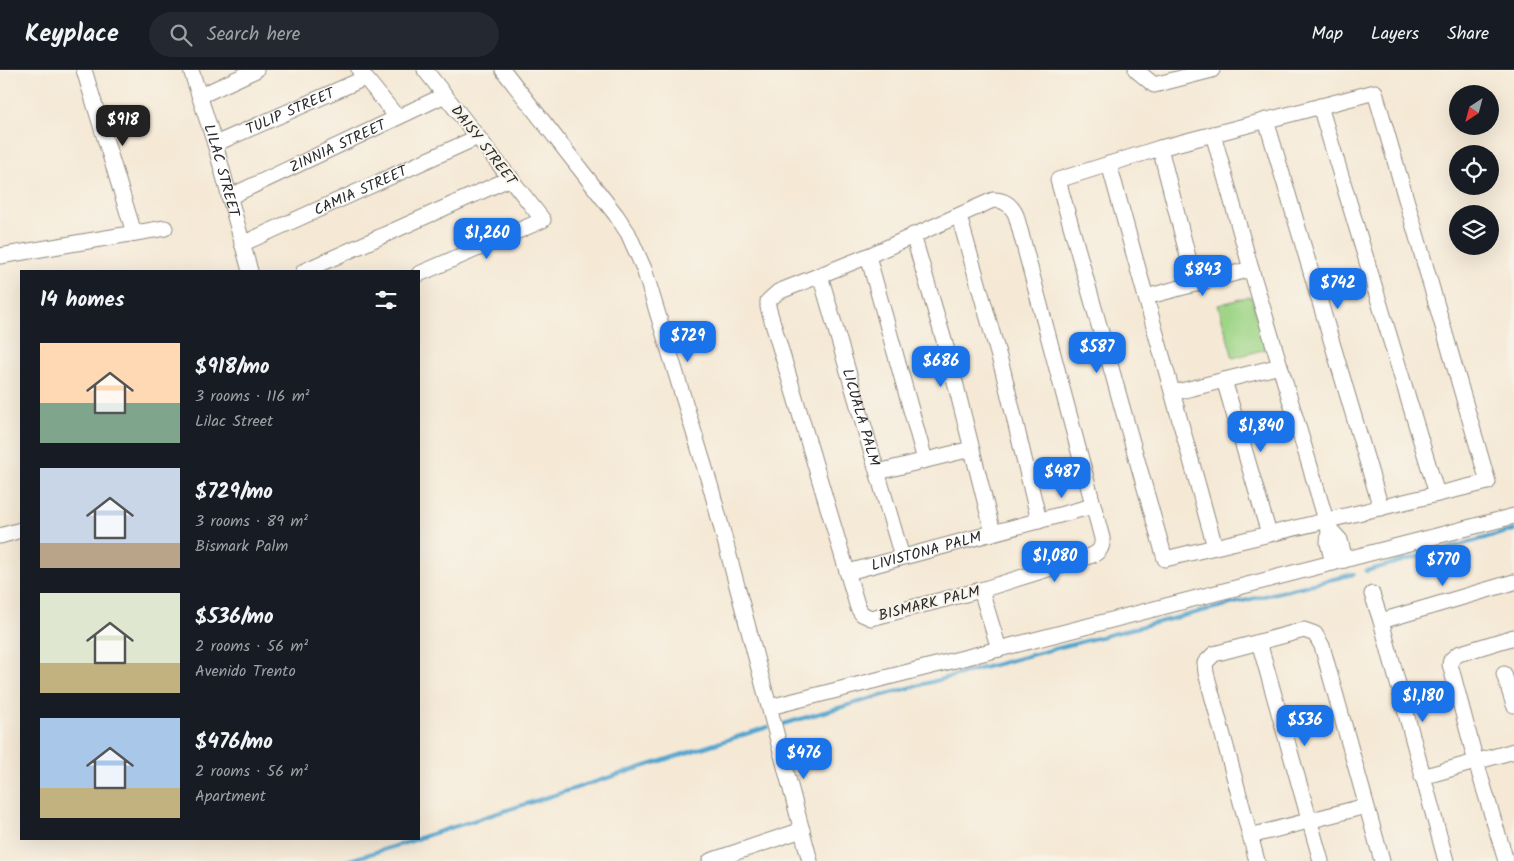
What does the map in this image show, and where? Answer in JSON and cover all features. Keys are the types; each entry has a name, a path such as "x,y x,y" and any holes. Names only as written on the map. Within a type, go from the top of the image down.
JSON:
{"street":[{"path":"84,70 134,233"},
{"name":"LILAC STREET","path":"191,70 215,144 250,270"},
{"name":"DAISY STREET","path":"420,274 543,220 425,70"},
{"path":"503,70 601,194 628,233 638,252 711,488 810,861"},
{"path":"1136,70 1154,85 1212,70"},
{"path":"200,96 250,71"},
{"path":"362,74 397,118"},
{"name":"TULIP STREET","path":"215,144 362,74"},
{"path":"1375,92 1488,482 1381,508 1328,524 1269,534 1165,559 1058,180 1160,148 1320,106 1375,92"},
{"name":"ZINNIA STREET","path":"229,197 445,95"},
{"path":"1320,106 1437,494"},
{"path":"1266,120 1381,508"},
{"path":"1214,134 1251,269 1328,524 1328,543 1339,561"},
{"name":"CAMIA STREET","path":"242,244 478,137"},
{"path":"1160,148 1195,284"},
{"path":"1109,164 1216,547"},
{"path":"306,270 511,178"},
{"name":"BISMARK PALM","path":"994,200 1005,202 1013,208 1103,544 1096,554 981,590 872,618 862,614 858,608 768,307 769,300 778,292 868,256 959,216 994,200"},
{"path":"959,216 1003,371 1039,521"},
{"path":"0,256 165,228"},
{"path":"913,235 948,354 993,533"},
{"path":"868,256 925,460"},
{"path":"1146,297 1251,269"},
{"name":"LICUALA PALM","path":"820,275 902,557"},
{"path":"1173,393 1280,366"},
{"path":"1224,380 1269,534"},
{"path":"878,472 971,449"},
{"name":"LIVISTONA PALM","path":"848,572 1093,506"},
{"path":"770,706 1514,516"},
{"path":"0,536 20,530"},
{"path":"1381,621 1514,582"},
{"path":"981,590 999,649"},
{"path":"1372,594 1446,861"},
{"path":"1257,861 1205,668 1206,663 1214,654 1304,630 1311,632 1320,640 1382,861"},
{"path":"1506,861 1476,762 1450,664 1451,660 1458,654 1514,637"},
{"path":"1260,642 1321,861"},
{"path":"1504,674 1513,699"},
{"path":"1422,777 1514,751"},
{"path":"1250,836 1366,806"},
{"path":"710,861 802,830"}],"green space":[{"path":"1251,296 1266,349 1233,358 1218,305"}],"waterway":[{"path":"1366,571 1514,530"},
{"path":"783,724 925,683 1068,645 1354,574"},
{"path":"420,838 768,727"},
{"path":"347,861 415,840"}]}
